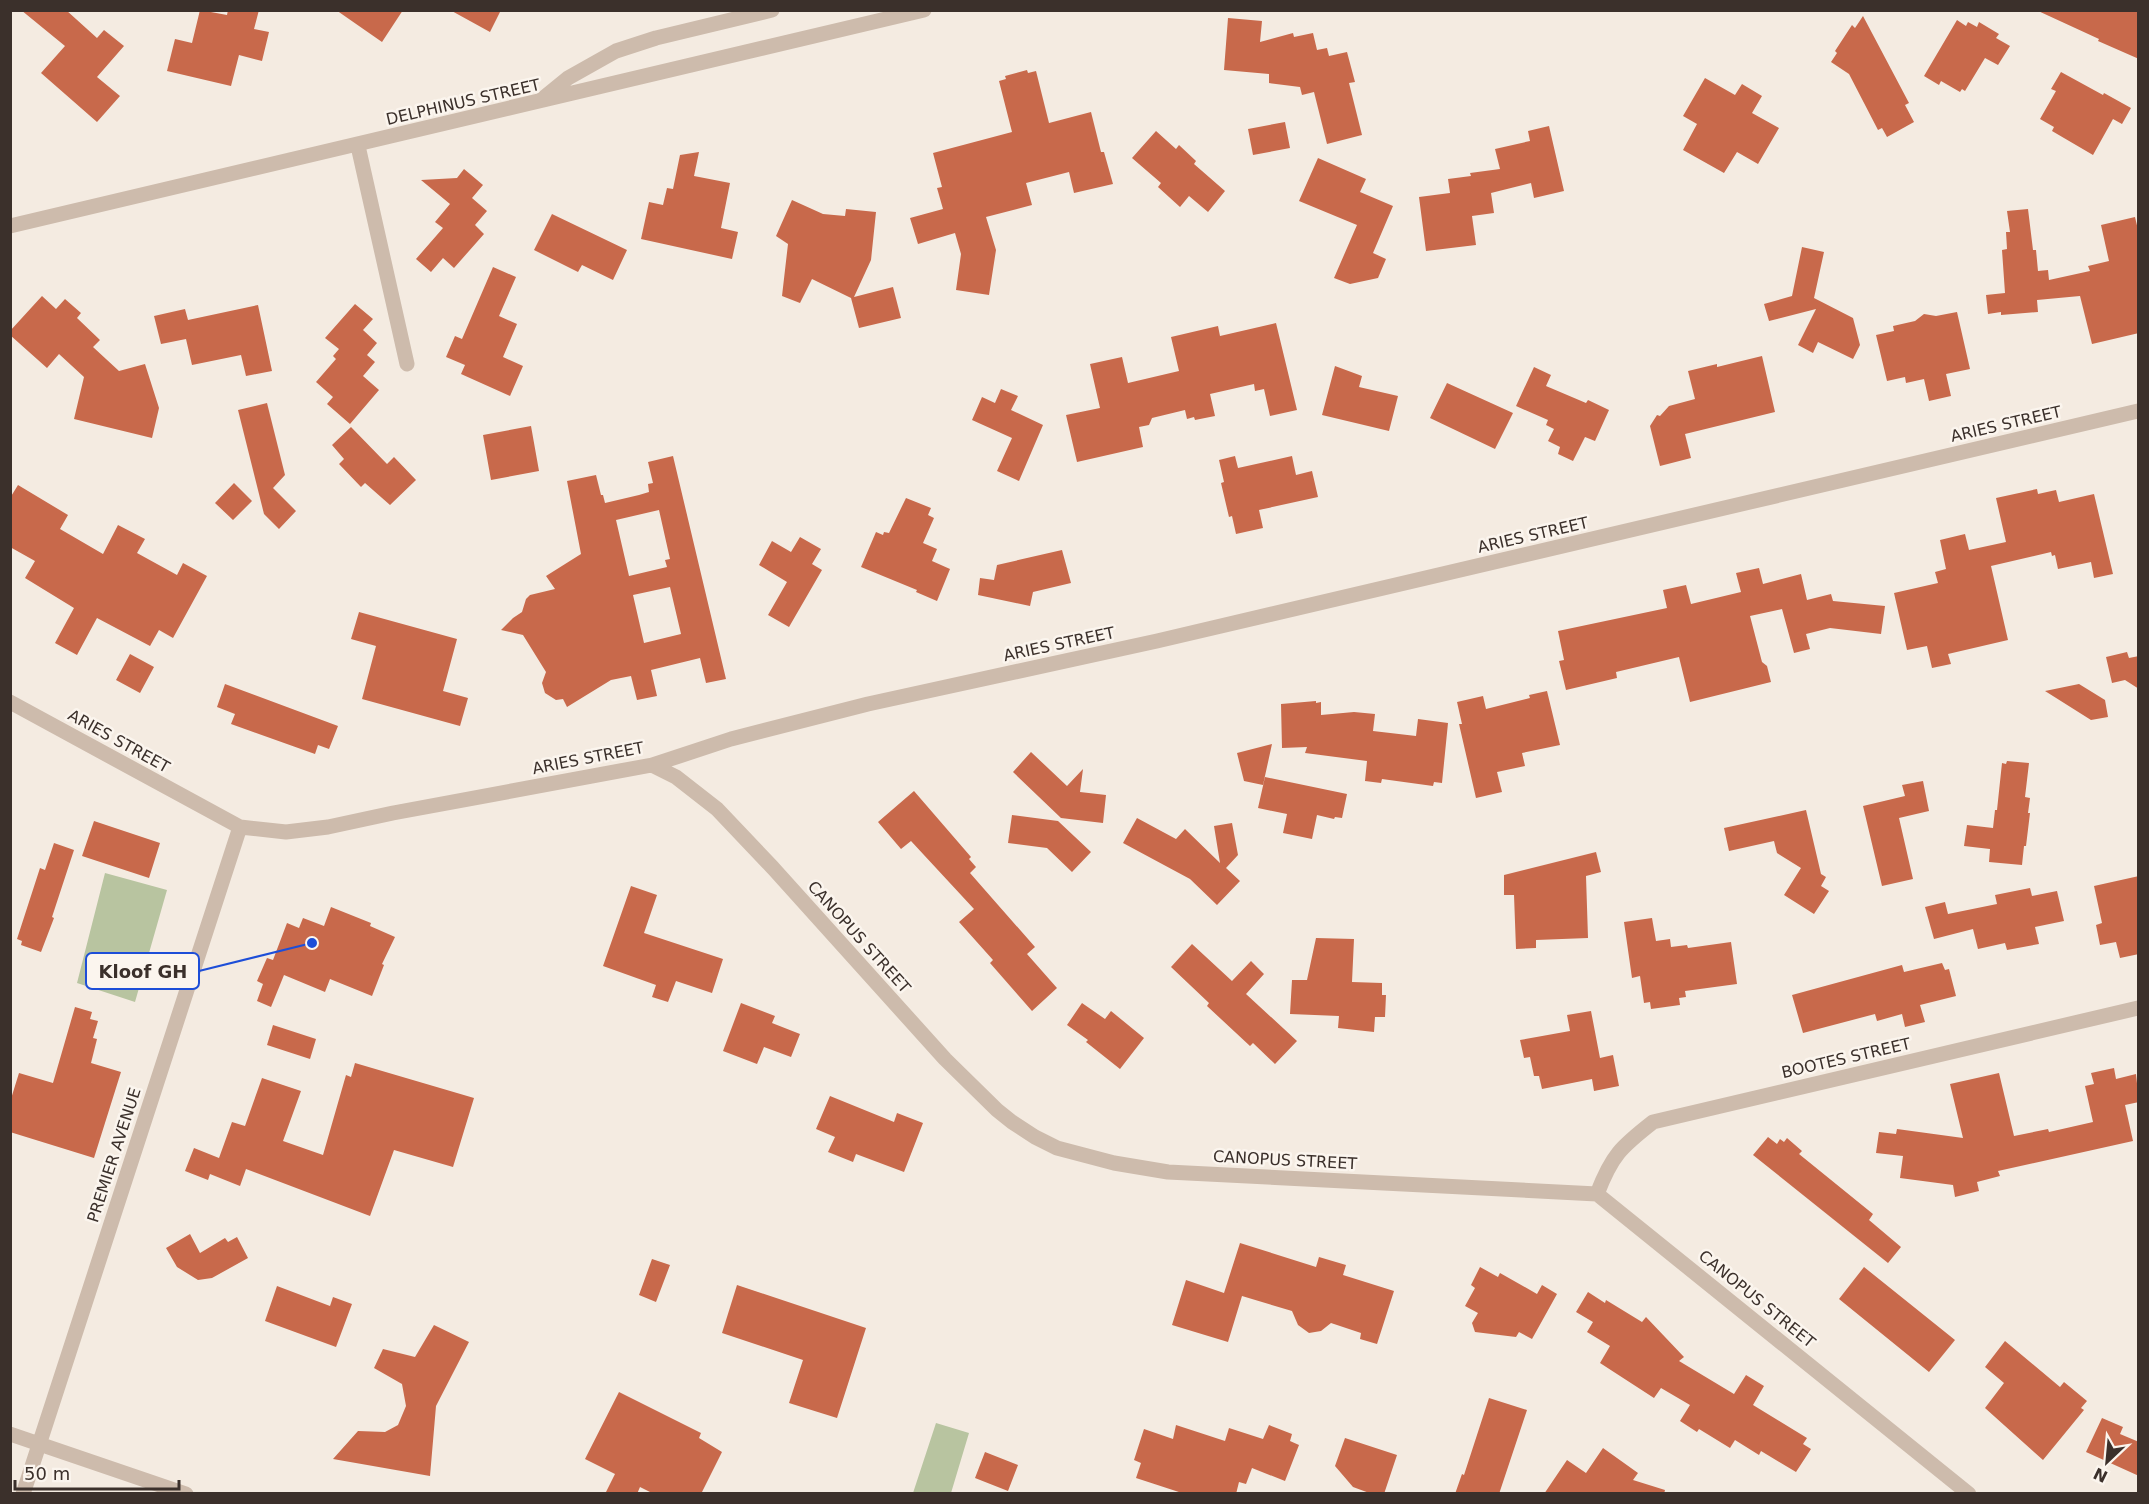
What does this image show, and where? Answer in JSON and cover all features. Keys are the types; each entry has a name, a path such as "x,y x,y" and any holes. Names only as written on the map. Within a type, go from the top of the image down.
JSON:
{"street":[{"path":"538,103 568,78 616,51 656,38 772,10"},
{"name":"DELPHINUS STREET","path":"10,226 358,146 924,10"},
{"path":"358,146 408,364"},
{"name":"ARIES STREET","path":"10,702 240,827 286,832 652,765 731,739 868,704 1157,641 2139,411"},
{"name":"CANOPUS STREET","path":"652,765 676,777 717,808 945,1059 997,1110 1035,1137 1057,1148 1114,1163 1168,1172 1597,1194 1969,1494"},
{"name":"PREMIER AVENUE","path":"23,1494 240,827"},
{"name":"BOOTES STREET","path":"1597,1194 1607,1168 1620,1149 1653,1122 2139,1008"},
{"path":"10,1434 186,1494"}],"green space":[{"path":"105,873 167,890 135,1002 77,983"},
{"path":"936,1423 969,1433 951,1493 913,1493"}],"building":[{"path":"21,10 66,10 97,38 104,30 124,46 97,77 120,96 97,122 41,73 65,46"},
{"path":"200,10 227,15 228,10 259,10 254,29 269,32 262,61 239,55 231,86 167,71 175,39 192,43"},
{"path":"336,10 403,10 382,42"},
{"path":"450,10 501,10 490,32"},
{"path":"2036,10 2139,10 2139,59 2098,41 2099,39"},
{"path":"1863,16 1909,103 1905,105 1914,122 1887,137 1882,128 1878,130 1849,74 1831,62 1837,53 1835,51 1852,25 1855,28"},
{"path":"1228,18 1262,21 1260,42 1293,33 1294,37 1313,33 1317,50 1327,48 1329,56 1347,52 1355,82 1349,83 1362,135 1327,144 1314,92 1302,95 1300,87 1269,83 1269,74 1224,70"},
{"path":"1957,20 1966,26 1968,22 1977,27 1979,22 1999,34 1996,38 2010,46 1998,65 1985,58 1965,91 1962,89 1960,92 1941,81 1939,85 1924,76"},
{"path":"1027,70 1028,73 1036,71 1049,123 1091,112 1101,152 1104,152 1113,184 1074,193 1069,172 1026,183 1032,205 986,217 996,250 989,295 956,290 961,254 955,233 918,244 910,218 943,209 937,188 942,187 933,153 1012,132 999,81 1006,79 1005,76"},
{"path":"2061,72 2131,108 2122,124 2113,119 2093,155 2052,131 2054,127 2040,119 2056,91 2051,89"},
{"path":"1705,78 1735,95 1742,84 1762,96 1752,113 1779,128 1758,164 1737,152 1724,173 1683,150 1697,124 1683,116"},
{"path":"1285,122 1290,148 1253,155 1248,129"},
{"path":"1549,126 1564,191 1534,198 1531,183 1491,193 1494,213 1472,216 1476,245 1426,251 1419,197 1450,193 1448,179 1500,169 1495,149 1530,141 1528,131"},
{"path":"1156,131 1176,149 1179,145 1196,161 1194,164 1225,191 1208,212 1189,196 1180,207 1158,187 1161,183 1132,158"},
{"path":"699,152 694,176 730,183 721,228 738,232 732,259 641,239 649,202 663,205 667,188 673,189 680,155"},
{"path":"1318,158 1366,179 1360,192 1393,206 1373,253 1386,259 1378,278 1350,284 1334,278 1357,225 1299,201"},
{"path":"464,169 483,185 472,198 487,211 475,225 484,234 454,268 443,258 431,272 416,259 443,228 435,222 450,204 421,180 457,178"},
{"path":"792,200 823,214 845,216 846,209 876,212 871,260 854,297 893,287 901,318 859,328 851,298 812,279 800,303 782,296 788,244 776,236"},
{"path":"2028,209 2038,271 2048,270 2049,280 2090,271 2088,266 2109,261 2101,225 2135,217 2139,234 2139,333 2092,344 2080,296 2037,300 2038,312 1988,314 1986,295 2005,293 2002,250 2007,249 2006,232 2010,232 2007,211"},
{"path":"552,214 627,250 613,280 582,265 578,272 534,250"},
{"path":"1802,247 1824,252 1814,298 1853,318 1860,345 1853,359 1818,342 1813,353 1798,345 1816,309 1769,321 1764,304 1792,296"},
{"path":"493,267 516,277 499,316 517,324 503,357 523,366 510,396 461,374 465,365 446,357 455,336 462,339"},
{"path":"42,296 56,309 65,299 81,313 77,318 100,340 93,347 119,371 145,364 159,408 152,438 74,419 84,377 59,354 47,368 10,335 10,331"},
{"path":"355,304 373,319 363,330 377,343 367,355 375,362 363,376 379,390 350,424 327,404 333,397 316,382 336,359 333,356 339,349 325,338"},
{"path":"258,305 272,371 246,376 241,355 192,365 186,339 161,344 154,316 185,309 188,320"},
{"path":"1957,312 1970,369 1946,374 1951,396 1929,401 1924,379 1906,383 1905,377 1887,381 1876,335 1894,331 1893,326 1915,321 1924,314 1936,316"},
{"path":"1276,323 1297,410 1270,416 1264,389 1255,391 1254,384 1210,394 1215,416 1195,420 1194,417 1187,419 1185,410 1152,418 1149,425 1139,427 1143,447 1077,462 1066,415 1100,408 1090,364 1122,357 1128,383 1179,371 1171,337 1218,326 1220,336"},
{"path":"1762,356 1775,412 1685,434 1691,458 1660,466 1650,426 1657,415 1660,416 1669,406 1695,399 1688,371 1717,364 1717,367"},
{"path":"1335,366 1362,376 1359,387 1398,396 1389,431 1322,415"},
{"path":"1534,367 1551,375 1546,386 1586,403 1588,400 1609,410 1595,441 1585,437 1573,461 1558,454 1560,447 1548,441 1554,429 1546,425 1548,420 1516,406"},
{"path":"1447,383 1513,413 1495,449 1430,418"},
{"path":"1001,389 1018,396 1011,410 1043,425 1019,481 997,471 1012,438 972,420 982,397 995,403"},
{"path":"267,403 285,475 273,488 296,511 279,529 264,514 238,410"},
{"path":"531,426 539,471 491,480 483,435"},
{"path":"351,427 387,464 394,457 416,480 390,505 365,483 361,487 339,464 344,459 332,445"},
{"path":"673,456 726,679 706,683 700,658 651,670 657,696 637,700 631,676 611,680 567,707 563,699 556,700 545,693 542,683 546,672 523,635 501,630 522,612 526,599 530,595 555,589 546,576 581,554 567,481 596,475 605,503 649,492 648,484 653,483 648,462","holes":["659,510 670,559 665,560 667,567 629,576 616,520","670,587 681,634 644,643 633,595"]},
{"path":"1235,456 1238,468 1292,456 1296,475 1312,471 1318,497 1259,510 1263,528 1236,534 1232,516 1229,517 1221,483 1224,482 1219,460"},
{"path":"234,483 252,501 233,520 215,503"},
{"path":"18,485 68,515 60,529 103,554 118,525 145,539 137,553 177,575 183,563 207,576 173,638 159,630 150,646 97,618 77,655 55,643 74,608 25,578 35,561 10,547 10,498"},
{"path":"2037,489 2038,494 2056,490 2059,502 2094,494 2113,574 2094,578 2091,562 2058,569 2055,555 2052,556 2051,552 1991,566 2008,640 1948,654 1951,664 1932,668 1927,646 1907,650 1894,593 1938,583 1935,572 1946,569 1940,540 1965,534 1969,550 2006,542 1996,498"},
{"path":"906,498 931,508 928,515 934,518 923,543 937,549 932,561 950,569 937,601 916,592 917,590 861,567 876,532 883,535 884,532 889,533"},
{"path":"800,537 821,549 812,564 822,570 789,627 768,615 787,582 759,565 772,541 791,552"},
{"path":"1062,550 1071,583 1033,592 1030,606 978,595 980,578 994,580 997,565"},
{"path":"1759,568 1763,584 1801,574 1807,600 1831,594 1833,601 1885,606 1881,634 1830,628 1806,634 1810,649 1794,653 1782,609 1750,616 1762,662 1767,666 1771,682 1690,702 1679,657 1616,672 1617,678 1566,690 1559,661 1564,660 1558,631 1667,608 1663,590 1686,585 1691,604 1741,592 1736,573"},
{"path":"359,612 457,639 443,691 468,698 460,726 362,699 376,646 351,639"},
{"path":"2127,652 2129,658 2139,656 2139,689 2125,680 2112,683 2106,657"},
{"path":"130,654 154,667 140,693 116,680"},
{"path":"225,684 338,726 329,749 318,745 315,754 231,724 235,714 217,707"},
{"path":"2079,684 2105,700 2108,717 2091,720 2045,691"},
{"path":"1547,691 1560,745 1522,753 1525,766 1497,772 1502,792 1476,798 1459,724 1462,724 1457,702 1483,696 1486,709 1530,698 1529,695"},
{"path":"1316,701 1316,703 1321,702 1321,715 1354,712 1375,714 1373,731 1416,736 1418,719 1448,723 1442,783 1434,782 1433,786 1382,779 1381,783 1365,781 1367,761 1305,753 1307,747 1282,748 1281,704"},
{"path":"1272,744 1263,785 1244,781 1237,753"},
{"path":"1031,752 1067,786 1083,769 1080,792 1106,795 1103,823 1061,818 1013,772"},
{"path":"2007,761 2029,763 2025,797 2030,798 2028,813 2030,813 2022,865 1989,862 1990,849 1964,846 1967,825 1993,828 2002,763 2006,764"},
{"path":"1265,777 1347,794 1342,818 1335,817 1334,819 1317,815 1312,839 1283,833 1287,814 1258,808"},
{"path":"1923,781 1929,811 1899,818 1913,879 1882,886 1863,806 1905,796 1902,785"},
{"path":"914,791 971,857 969,859 976,867 970,873 1035,947 1027,954 1057,988 1032,1011 990,963 993,960 959,922 974,909 911,841 901,849 878,822"},
{"path":"1806,810 1821,874 1826,877 1821,886 1829,891 1814,914 1784,895 1801,868 1777,853 1774,841 1729,851 1724,828"},
{"path":"1012,815 1058,821 1091,852 1072,872 1047,848 1008,843"},
{"path":"1137,818 1176,839 1185,829 1220,863 1214,826 1232,823 1238,855 1226,868 1240,881 1217,905 1190,879 1123,843"},
{"path":"94,821 160,843 149,878 82,856"},
{"path":"54,843 74,850 52,917 54,918 41,952 21,945 22,941 17,939 40,868 45,870"},
{"path":"1596,852 1601,872 1586,876 1588,938 1536,940 1536,948 1516,949 1514,895 1504,895 1504,875"},
{"path":"2139,876 2139,954 2120,958 2116,942 2100,945 2096,925 2102,923 2094,886"},
{"path":"631,886 657,895 644,933 723,959 712,993 676,981 668,1002 652,997 656,985 603,966"},
{"path":"2030,888 2032,896 2057,891 2064,921 2035,927 2039,944 2007,950 2005,943 1978,949 1973,929 1934,939 1925,907 1945,902 1948,914 1997,904 1995,895"},
{"path":"331,907 371,923 370,926 395,937 382,964 384,965 372,996 330,979 325,992 284,975 271,1007 257,1001 263,984 257,981 267,958 273,960 287,923 299,928 303,918 324,926"},
{"path":"1652,918 1656,941 1670,939 1671,947 1687,945 1688,948 1731,942 1737,984 1685,991 1686,997 1679,998 1680,1005 1651,1009 1650,1002 1644,1003 1640,976 1632,978 1624,922"},
{"path":"1316,938 1354,939 1352,982 1382,983 1382,995 1386,995 1385,1017 1375,1017 1374,1032 1338,1028 1339,1016 1290,1014 1292,980 1307,980"},
{"path":"1192,944 1232,981 1251,961 1264,974 1246,994 1297,1041 1275,1064 1253,1043 1250,1046 1207,1006 1209,1003 1171,967"},
{"path":"1942,963 1945,970 1949,969 1956,996 1920,1005 1925,1022 1905,1027 1902,1014 1877,1021 1875,1014 1803,1033 1792,995 1902,965 1904,972"},
{"path":"741,1003 775,1016 772,1023 800,1034 791,1057 764,1047 757,1064 723,1051"},
{"path":"1082,1003 1105,1019 1111,1011 1144,1038 1120,1069 1086,1042 1088,1040 1067,1025"},
{"path":"75,1007 92,1012 90,1019 98,1021 93,1038 97,1039 91,1063 121,1072 94,1158 10,1132 10,1102 19,1073 53,1083"},
{"path":"1591,1011 1600,1058 1613,1055 1619,1086 1594,1091 1592,1079 1542,1089 1539,1076 1534,1076 1530,1057 1524,1058 1520,1040 1570,1031 1567,1015"},
{"path":"273,1025 316,1039 310,1059 267,1045"},
{"path":"355,1063 474,1098 453,1167 394,1150 370,1216 246,1169 240,1186 210,1174 208,1180 185,1171 194,1148 219,1158 232,1122 245,1126 262,1078 301,1091 283,1141 323,1155 346,1075 351,1077"},
{"path":"2114,1068 2116,1079 2136,1074 2139,1102 2125,1105 2133,1141 1998,1171 2000,1176 1977,1182 1979,1191 1955,1197 1953,1185 1900,1178 1903,1156 1876,1153 1879,1132 1896,1134 1897,1129 1963,1138 1950,1084 1999,1073 2014,1136 2048,1129 2049,1132 2093,1122 2085,1086 2094,1084 2091,1073"},
{"path":"830,1096 894,1122 897,1113 923,1123 904,1172 856,1154 853,1162 828,1152 835,1137 816,1129"},
{"path":"1768,1137 1777,1144 1780,1139 1784,1142 1787,1138 1802,1151 1799,1154 1873,1214 1869,1220 1901,1247 1888,1263 1753,1155"},
{"path":"190,1234 200,1253 225,1238 228,1242 237,1237 248,1258 212,1278 198,1280 177,1267 166,1248"},
{"path":"1240,1243 1316,1267 1319,1257 1346,1265 1343,1275 1394,1291 1377,1344 1360,1339 1361,1333 1331,1323 1321,1331 1309,1333 1298,1325 1292,1311 1242,1296 1228,1342 1172,1325 1186,1280 1224,1293"},
{"path":"652,1259 670,1265 656,1302 639,1295"},
{"path":"1480,1267 1498,1277 1500,1273 1537,1294 1542,1285 1557,1294 1532,1339 1519,1332 1516,1337 1475,1332 1472,1323 1478,1313 1465,1306 1475,1288 1471,1285"},
{"path":"1864,1267 1955,1340 1929,1372 1839,1299"},
{"path":"737,1285 866,1328 837,1418 789,1403 803,1360 722,1333"},
{"path":"277,1286 330,1306 333,1297 352,1304 336,1347 265,1321"},
{"path":"1588,1292 1642,1322 1646,1317 1684,1357 1679,1361 1734,1394 1746,1375 1764,1386 1753,1405 1807,1438 1803,1444 1811,1449 1796,1472 1761,1451 1759,1455 1735,1440 1730,1448 1699,1429 1697,1432 1680,1421 1690,1405 1661,1388 1654,1398 1600,1363 1610,1346 1587,1332 1593,1322 1576,1312"},
{"path":"434,1325 469,1342 436,1406 430,1476 333,1459 358,1431 385,1432 398,1425 406,1406 402,1384 374,1368 383,1349 415,1357"},
{"path":"2005,1341 2060,1387 2064,1382 2087,1401 2081,1408 2084,1410 2043,1460 1985,1408 2004,1383 1985,1367"},
{"path":"619,1392 701,1433 699,1438 722,1452 701,1494 654,1494 640,1487 637,1494 605,1494 615,1474 585,1459"},
{"path":"1489,1398 1527,1410 1499,1494 1455,1494 1462,1474 1464,1475"},
{"path":"2102,1418 2123,1427 2120,1434 2139,1442 2139,1476 2086,1452"},
{"path":"1176,1425 1225,1441 1229,1428 1263,1439 1269,1425 1292,1434 1290,1441 1299,1445 1285,1481 1252,1468 1246,1484 1239,1482 1236,1494 1185,1494 1136,1478 1141,1463 1134,1460 1144,1429 1173,1439"},
{"path":"1345,1438 1397,1455 1384,1494 1372,1494 1353,1487 1335,1466"},
{"path":"1603,1448 1638,1473 1633,1480 1665,1490 1664,1494 1544,1494 1567,1460 1586,1473"},
{"path":"985,1452 1018,1465 1008,1491 975,1478"}],"place":[{"name":"Kloof GH","path":"312,943"}]}
